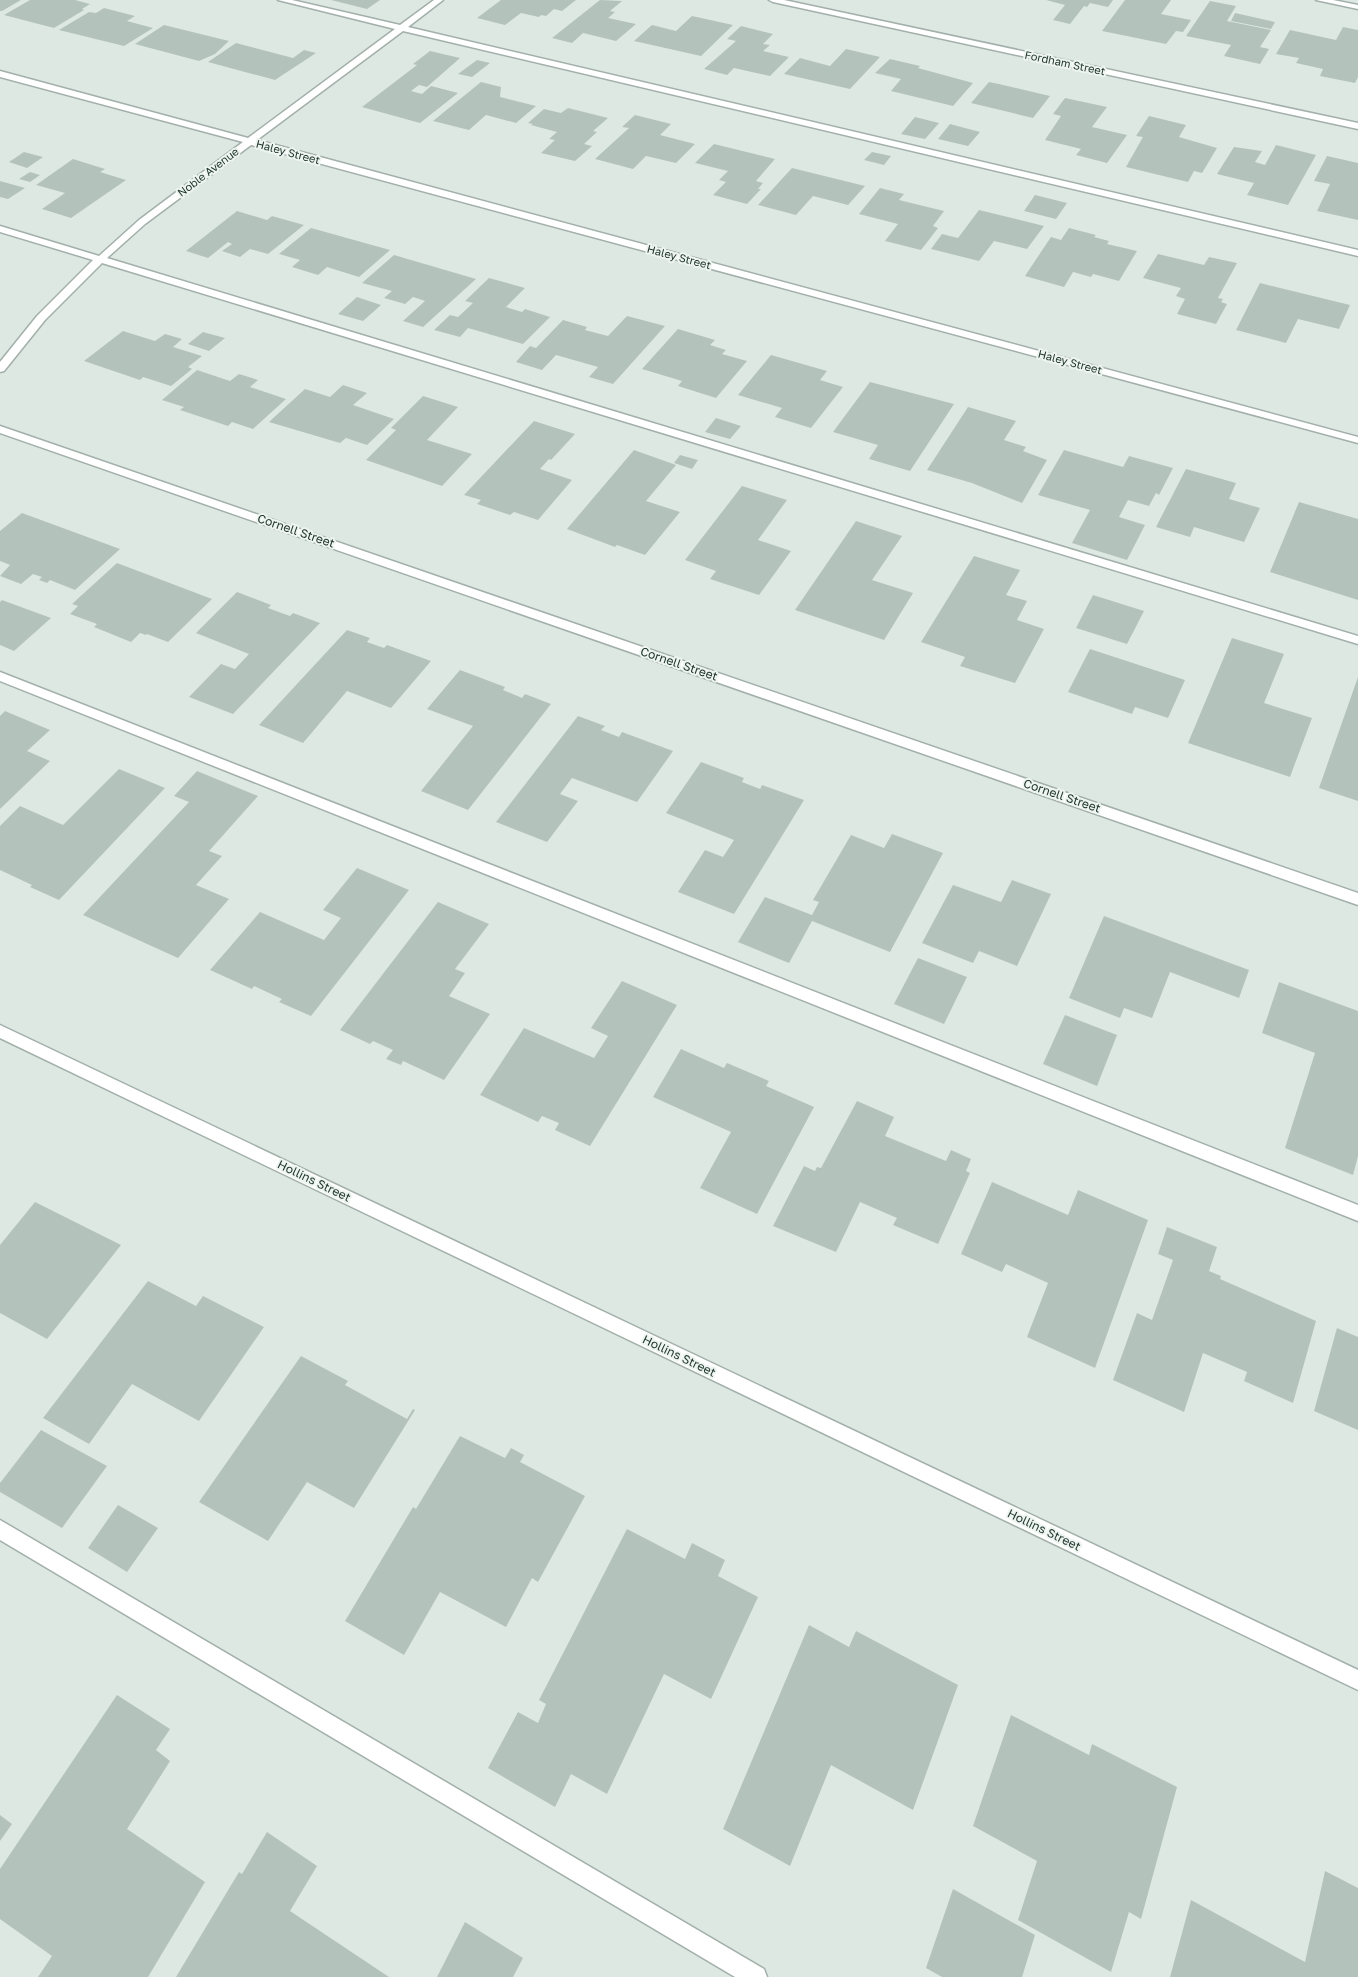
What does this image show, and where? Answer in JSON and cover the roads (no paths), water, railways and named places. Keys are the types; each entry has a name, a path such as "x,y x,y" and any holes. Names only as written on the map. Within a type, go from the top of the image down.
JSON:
{"street":[{"path":"282,0 1358,253"},
{"name":"Noble Avenue","path":"0,369 42,318 101,258 142,222 439,0"},
{"name":"Fordham Street","path":"773,0 1358,126"},
{"path":"1320,0 1358,8"},
{"name":"Haley Street","path":"0,74 1358,440"},
{"path":"0,229 101,258 1358,640"},
{"name":"Cornell Street","path":"0,429 1358,899"},
{"path":"0,676 1358,1214"},
{"name":"Hollins Street","path":"0,1031 1358,1680"},
{"path":"0,1530 756,1977"}]}
